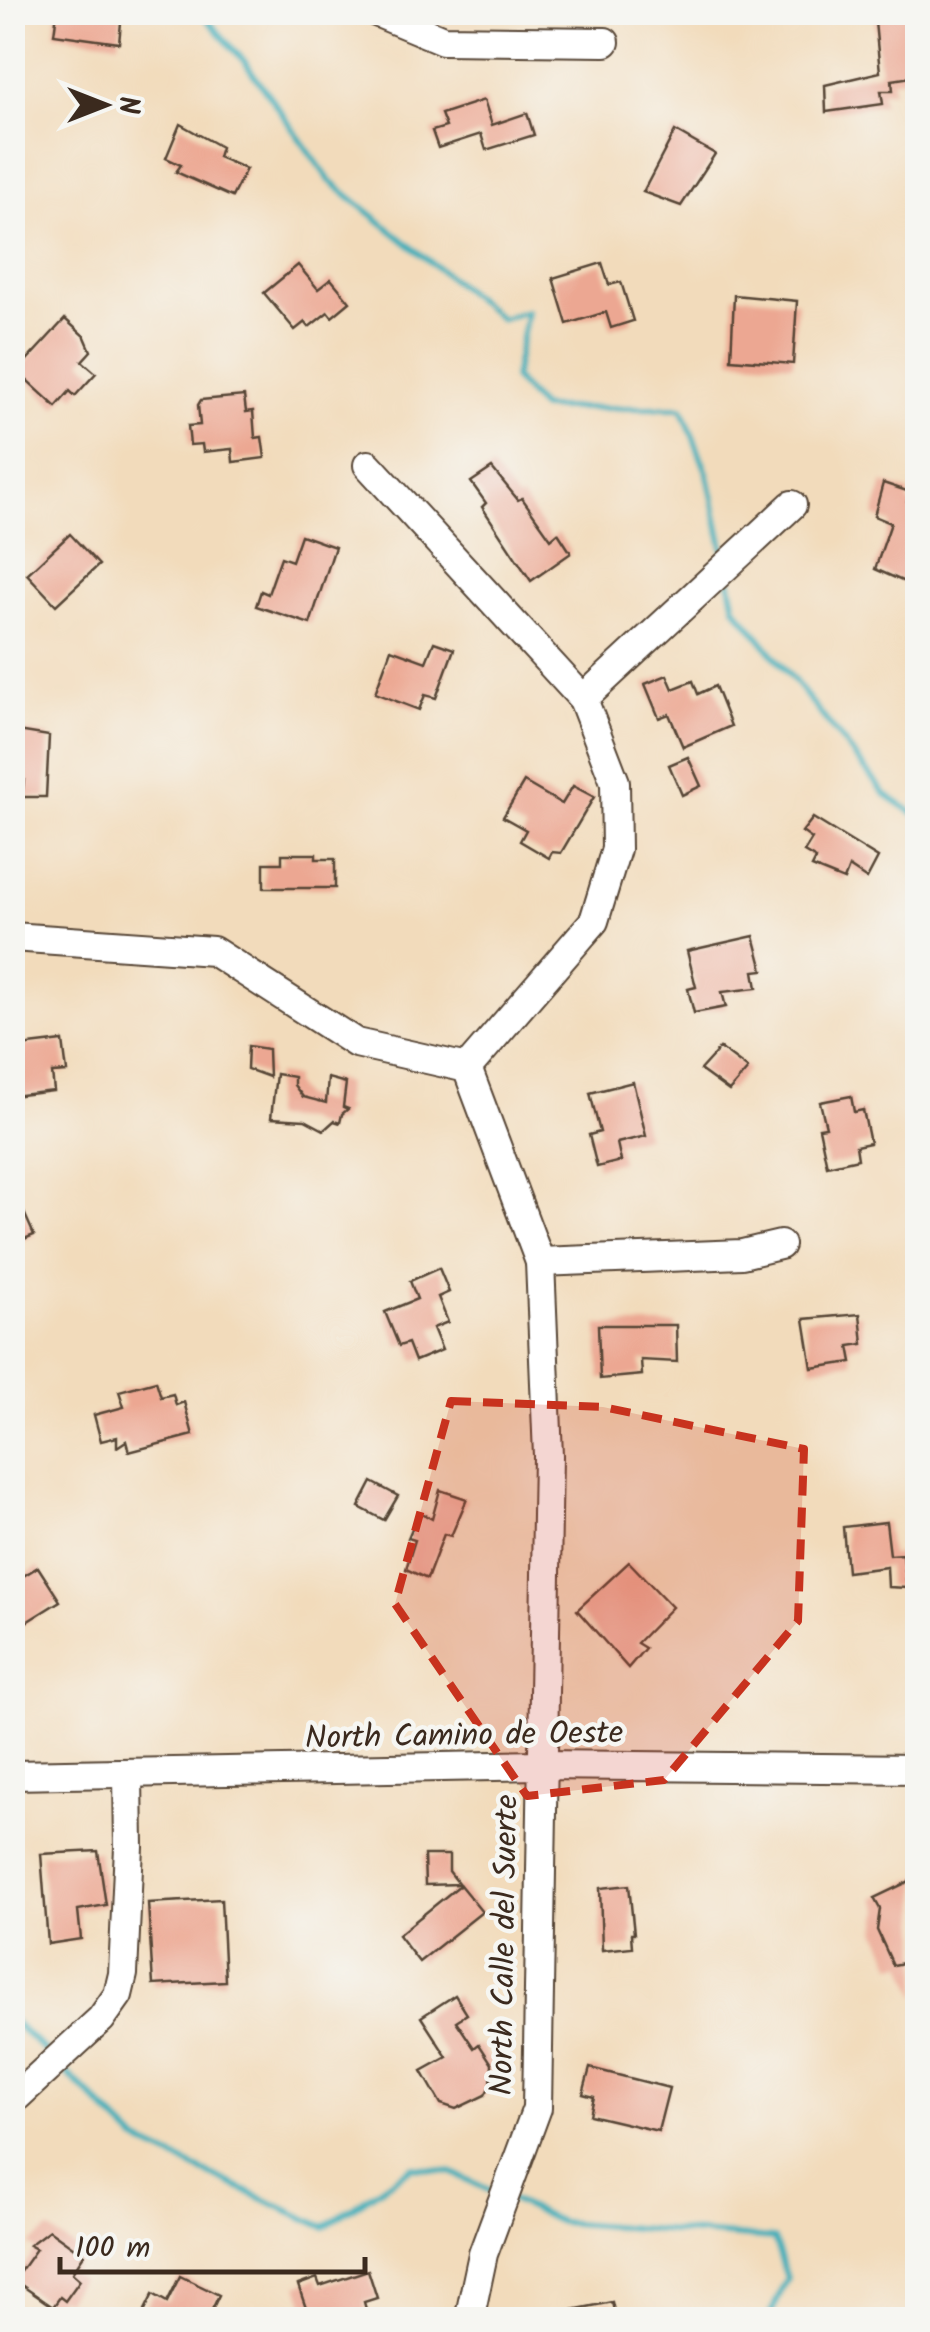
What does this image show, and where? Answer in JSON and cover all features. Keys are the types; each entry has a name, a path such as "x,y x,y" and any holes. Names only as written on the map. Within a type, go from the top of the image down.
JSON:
{"street":[{"path":"376,12 443,40 604,42"},
{"path":"12,937 213,951 356,1042 466,1068 594,921 616,849 615,782 584,700 368,465"},
{"path":"584,700 792,505"},
{"name":"North Calle del Suerte","path":"466,1068 540,1262 548,1456 537,2108 483,2254 469,2320"},
{"path":"540,1262 742,1254 780,1246"},
{"name":"North Camino de Oeste","path":"12,1776 541,1765 918,1769"},
{"path":"12,2102 101,2020 118,1995 124,1974 128,1774"}],"highlighted area":[{"path":"451,1401 603,1407 804,1449 798,1621 664,1780 527,1796 395,1604"}],"building":[{"path":"57,12 122,12 119,43 54,34"},
{"path":"874,12 914,12 918,76 892,80 893,91 881,91 883,104 826,112 825,85 880,72"},
{"path":"484,100 492,125 527,113 534,135 486,150 481,134 438,148 432,131 446,127 441,114"},
{"path":"180,124 221,147 218,157 246,169 232,197 176,172 181,165 166,158"},
{"path":"675,131 715,154 681,206 643,192"},
{"path":"602,263 609,285 621,282 633,321 611,328 606,312 567,324 553,278"},
{"path":"298,265 318,289 331,279 350,302 332,317 328,312 309,327 305,322 295,330 264,293"},
{"path":"734,295 797,301 793,364 731,359"},
{"path":"65,319 85,337 91,351 82,361 96,373 75,396 70,391 56,407 17,371"},
{"path":"244,396 246,412 253,411 255,438 262,437 265,458 233,462 232,449 203,452 202,444 190,445 188,426 200,425 201,400"},
{"path":"492,468 518,500 522,498 551,539 558,533 571,553 531,581 482,507 486,503 471,482"},
{"path":"883,483 910,492 907,501 918,505 918,554 909,584 875,569 891,523 874,516"},
{"path":"70,534 99,565 56,605 27,574"},
{"path":"301,535 335,547 310,624 256,606 261,591 268,594 281,557 292,561"},
{"path":"434,642 454,649 436,698 425,695 419,710 375,693 391,649 426,662"},
{"path":"667,675 673,689 693,681 698,694 715,686 731,726 683,747 669,714 659,718 645,684"},
{"path":"12,730 49,736 46,797 22,797 24,780 12,779"},
{"path":"688,757 701,786 682,795 669,765"},
{"path":"524,782 562,804 573,786 594,797 561,853 552,852 549,858 520,841 526,830 503,817"},
{"path":"813,818 878,858 867,879 849,867 844,880 812,867 816,859 804,852 812,839 802,832"},
{"path":"282,854 316,854 316,859 335,859 335,888 264,888 264,863 282,863"},
{"path":"754,936 763,970 754,971 757,988 722,992 726,1007 694,1013 688,989 696,987 687,951"},
{"path":"63,1041 67,1072 52,1073 54,1091 12,1096 12,1047"},
{"path":"248,1046 268,1049 269,1077 247,1069"},
{"path":"720,1048 748,1069 729,1091 700,1070"},
{"path":"276,1074 294,1077 294,1085 303,1097 326,1103 328,1078 346,1083 343,1107 348,1109 340,1123 334,1121 324,1130 305,1120 271,1118"},
{"path":"633,1082 646,1136 617,1143 621,1161 597,1167 589,1135 600,1132 590,1093"},
{"path":"851,1096 854,1112 863,1110 870,1143 856,1146 858,1159 827,1166 819,1128 826,1127 820,1102"},
{"path":"12,1185 34,1235 12,1244"},
{"path":"439,1268 449,1292 438,1297 448,1322 433,1328 442,1350 415,1361 408,1343 399,1346 385,1312 417,1299 410,1281"},
{"path":"860,1314 863,1344 849,1346 852,1362 812,1368 804,1319"},
{"path":"598,1325 676,1325 677,1362 641,1360 642,1375 600,1379"},
{"path":"156,1381 161,1397 173,1394 176,1405 184,1402 193,1435 129,1452 126,1441 117,1447 117,1437 101,1441 94,1415 124,1407 119,1391"},
{"path":"372,1482 398,1496 384,1520 359,1507"},
{"path":"440,1490 467,1499 451,1536 444,1534 427,1579 406,1569 415,1540 408,1538 419,1512 432,1519"},
{"path":"886,1522 890,1555 903,1554 907,1588 888,1587 887,1567 847,1572 843,1527"},
{"path":"629,1562 672,1607 637,1643 645,1648 628,1668 577,1610"},
{"path":"38,1567 60,1601 12,1631 12,1583"},
{"path":"98,1851 106,1905 78,1910 81,1939 48,1944 41,1854"},
{"path":"424,1855 449,1855 449,1871 459,1884 425,1885"},
{"path":"918,1877 917,1996 904,1963 893,1965 877,1930 880,1909 874,1898"},
{"path":"460,1885 482,1912 419,1962 398,1935"},
{"path":"629,1885 632,1947 602,1950 600,1888"},
{"path":"221,1899 225,1981 153,1985 148,1903"},
{"path":"455,1995 467,2014 456,2021 474,2048 479,2044 492,2064 491,2084 485,2095 456,2109 441,2104 422,2071 447,2057 421,2017"},
{"path":"590,2068 669,2088 658,2131 590,2115 594,2097 583,2094"},
{"path":"49,2230 84,2255 72,2273 80,2280 65,2301 60,2297 53,2307 14,2280 36,2249 29,2245"},
{"path":"368,2270 377,2298 364,2302 369,2320 310,2320 298,2285 317,2278 320,2286"},
{"path":"180,2276 219,2295 207,2320 140,2320 153,2294 167,2302"},
{"path":"612,2302 616,2320 563,2320 562,2312"}],"waterway":[{"path":"206,12 205,17 245,62 330,181 501,319 527,311 514,378 541,408 682,408 708,475 725,557"},
{"path":"728,574 735,607 885,794 918,816"},
{"path":"12,2020 51,2057"},
{"path":"60,2066 137,2141 324,2227 412,2167 451,2172 495,2193"},
{"path":"511,2200 560,2222 774,2239 787,2278 768,2320"}]}
